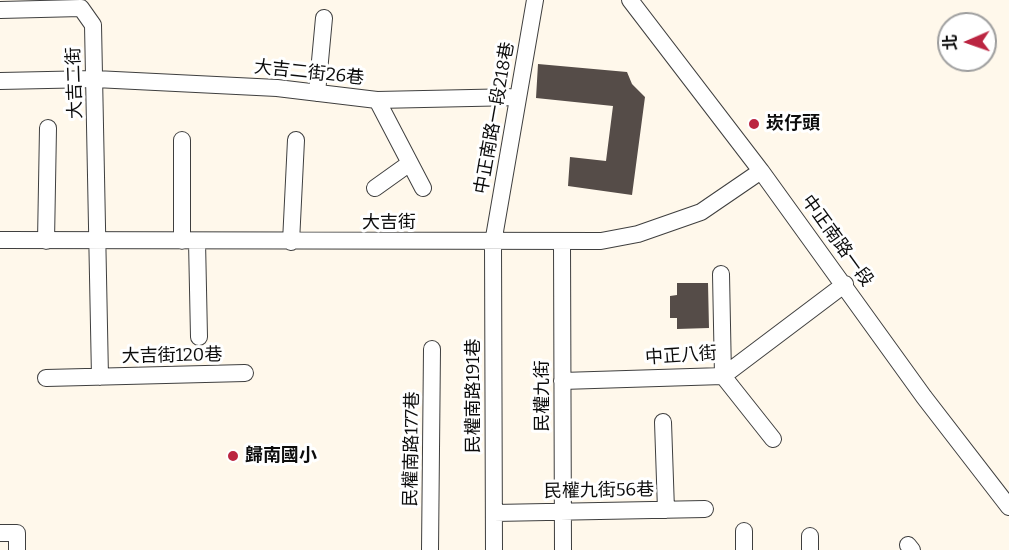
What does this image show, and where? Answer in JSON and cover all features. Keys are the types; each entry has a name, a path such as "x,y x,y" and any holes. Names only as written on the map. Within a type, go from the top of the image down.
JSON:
{"street":[{"name":"中正南路一段218巷","path":"493,243 535,0"},
{"name":"中正南路一段","path":"630,0 761,171 845,284 924,397 1009,507"},
{"name":"大吉二街","path":"0,10 81,8 93,25 98,241"},
{"path":"317,93 324,18"},
{"name":"大吉二街26巷","path":"0,81 95,79 277,88 377,100 518,97"},
{"path":"377,100 423,188"},
{"path":"46,241 48,128"},
{"path":"182,140 199,337"},
{"path":"291,242 296,140"},
{"path":"375,188 410,163"},
{"name":"大吉街","path":"0,240 601,242 674,224 701,212 761,171"},
{"name":"大吉街120巷","path":"98,241 100,377"},
{"name":"民權南路191巷","path":"493,243 494,550"},
{"name":"民權九街","path":"562,243 563,550"},
{"path":"721,274 723,376 773,439"},
{"name":"中正八街","path":"562,381 723,376 845,284"},
{"name":"民權南路177巷","path":"430,550 432,349"},
{"name":"大吉街120巷","path":"46,378 245,373"},
{"path":"663,422 666,510"},
{"name":"民權九街56巷","path":"494,513 705,509"},
{"path":"744,531 744,550"},
{"path":"0,533 17,533 17,550"}],"building":[{"path":"538,64 627,72 632,84 645,97 632,195 568,186 570,157 606,161 613,106 536,98"},
{"path":"677,283 708,283 709,328 677,329 677,318 670,318 670,296 677,295"}],"place":[{"name":"崁仔頭","path":"754,124"},
{"name":"歸南國小","path":"233,456"}]}
